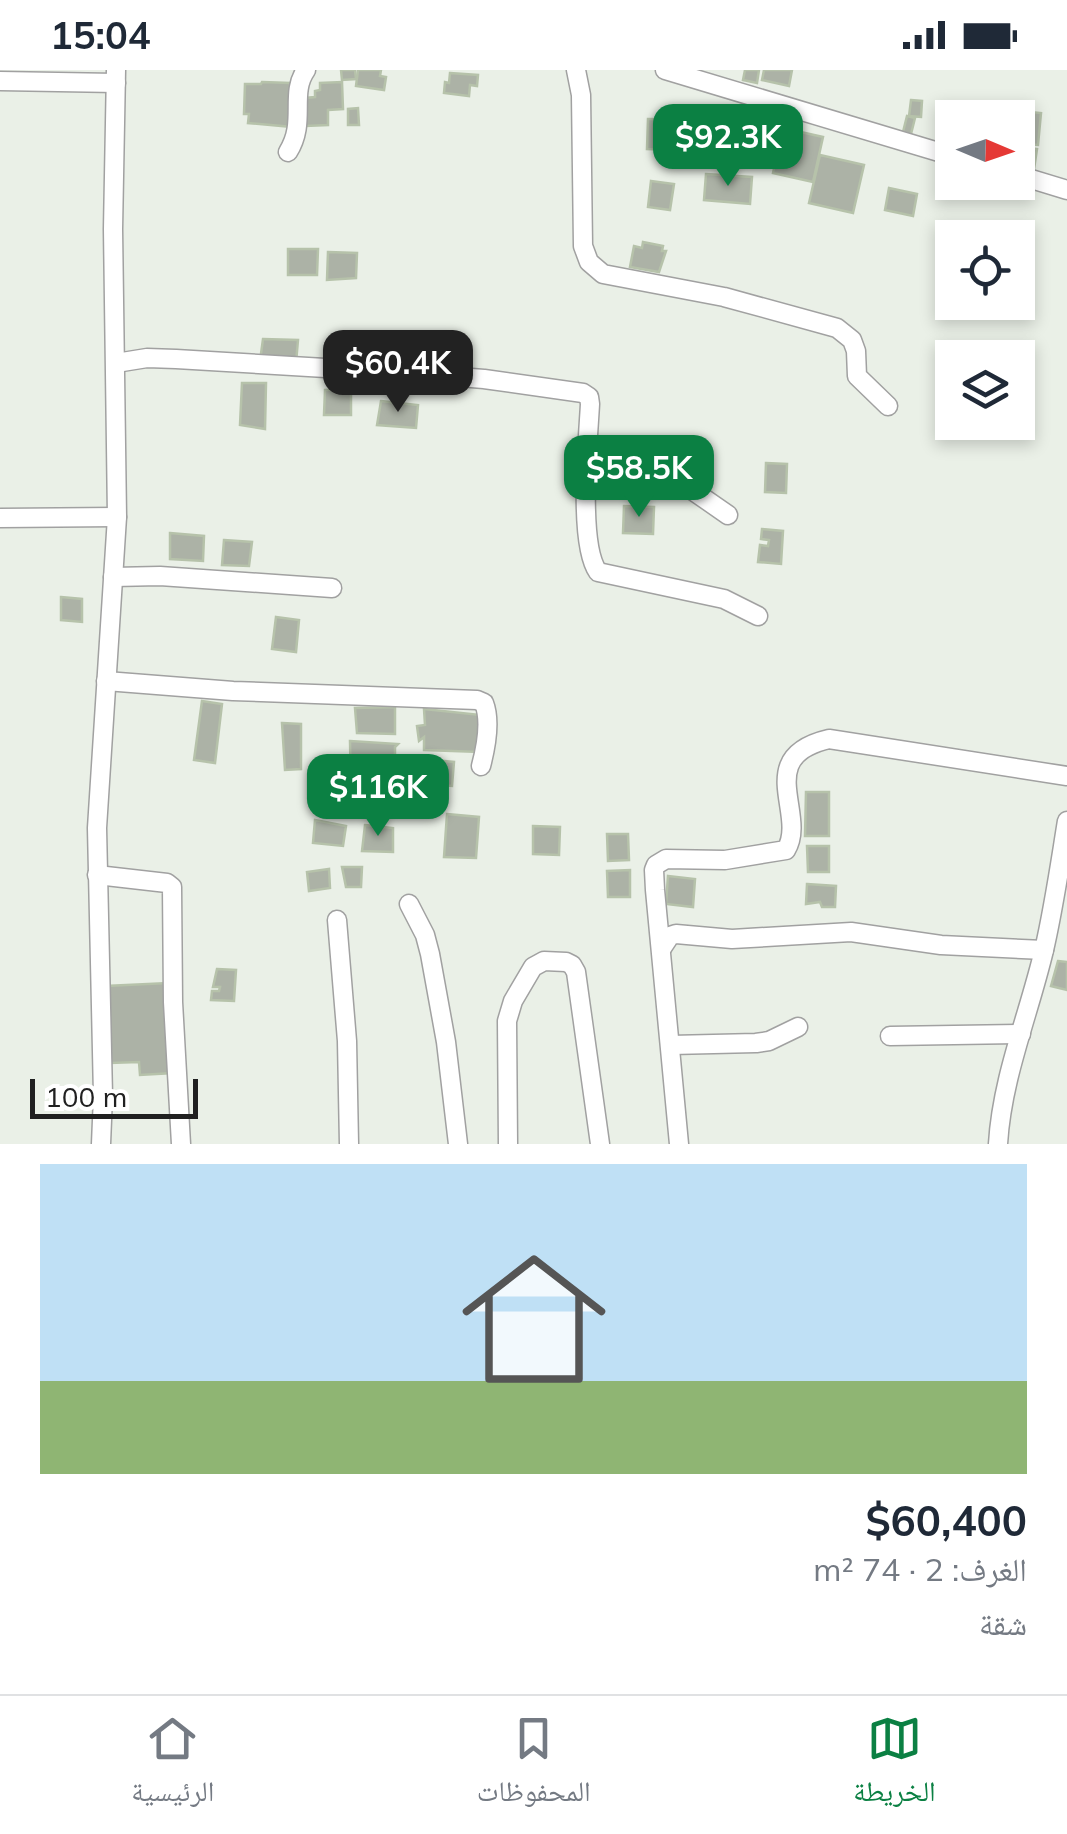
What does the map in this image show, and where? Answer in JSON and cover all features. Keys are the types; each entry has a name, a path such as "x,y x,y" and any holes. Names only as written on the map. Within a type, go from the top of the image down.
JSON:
{"street":[{"path":"288,152 298,129 298,86 306,70"},
{"path":"576,70 581,94 583,246 589,262 602,274 724,297 843,331 856,351 857,376 888,406"},
{"path":"666,70 704,75 935,150"},
{"path":"0,81 116,77 113,229 117,517 96,828 101,1144"},
{"path":"1035,180 1067,190"},
{"path":"116,362 147,358 409,372 589,396 588,530 592,563 598,572 724,599 758,616"},
{"path":"586,468 676,479 728,516"},
{"path":"0,518 117,517"},
{"path":"113,577 160,576 332,588"},
{"path":"106,681 252,692 478,700 487,712 485,752 480,766"},
{"path":"679,1144 655,890 656,865 666,859 725,860 786,850 791,829 785,784 792,760 803,750 829,739 1067,776"},
{"path":"998,1144 1000,1115 1044,950 1067,820"},
{"path":"97,875 168,883 172,887 173,1002 181,1144"},
{"path":"408,904 425,935 430,954 458,1144"},
{"path":"337,920 342,954 350,1144"},
{"path":"662,948 676,934 732,939 850,932 941,945 1044,950"},
{"path":"508,1144 507,1021 522,985 534,966 544,962 566,962 576,972 600,1144"},
{"path":"670,1044 756,1044 798,1027"},
{"path":"890,1036 1021,1034"}],"building":[{"path":"341,70 355,70 356,79 342,80"},
{"path":"358,70 381,70 380,76 386,77 384,90 356,86"},
{"path":"745,70 759,70 757,83 743,80"},
{"path":"764,70 792,70 789,86 762,80"},
{"path":"450,73 478,75 477,86 470,85 469,96 444,93"},
{"path":"342,82 343,109 328,110 328,125 306,126 305,98 315,97 320,83"},
{"path":"290,83 293,127 248,123 249,114 244,114 245,84"},
{"path":"911,100 922,101 921,117 909,116"},
{"path":"358,108 359,125 348,125 348,109"},
{"path":"1035,112 1041,113 1035,145"},
{"path":"907,116 915,118 911,134 903,132"},
{"path":"738,117 760,119 757,159 734,157"},
{"path":"648,119 674,119 673,150 647,149"},
{"path":"783,128 823,137 813,182 773,173"},
{"path":"709,132 730,134 728,156 707,154"},
{"path":"820,155 864,165 853,213 809,203"},
{"path":"706,174 752,177 750,204 704,200"},
{"path":"651,181 674,184 670,210 648,207"},
{"path":"889,188 917,194 913,216 885,210"},
{"path":"643,242 663,246 662,251 666,251 659,272 630,267 634,246 642,248"},
{"path":"288,249 318,249 317,275 288,275"},
{"path":"328,252 357,253 356,278 327,280"},
{"path":"263,339 298,340 296,363 260,361"},
{"path":"242,383 266,383 265,429 240,425"},
{"path":"351,389 351,415 324,415 325,390"},
{"path":"381,401 418,405 416,428 377,425"},
{"path":"766,463 787,464 786,493 765,492"},
{"path":"624,506 654,507 653,534 623,533"},
{"path":"762,529 783,531 781,564 758,562 760,545 768,546 769,540 761,539"},
{"path":"170,533 204,536 203,561 170,559"},
{"path":"224,540 252,542 249,566 222,565"},
{"path":"61,597 82,599 82,622 61,620"},
{"path":"276,617 299,620 296,652 272,649"},
{"path":"202,701 222,704 215,763 194,760"},
{"path":"395,707 395,734 357,733 355,708"},
{"path":"424,709 481,715 480,752 424,750 424,737 419,741 417,726 425,725"},
{"path":"282,723 301,724 301,769 285,770"},
{"path":"350,741 398,744 395,792 351,790"},
{"path":"411,758 454,762 452,786 412,783"},
{"path":"806,792 829,792 829,836 805,836"},
{"path":"447,814 479,817 476,858 444,857"},
{"path":"315,820 346,826 343,846 313,843"},
{"path":"365,825 393,828 393,852 362,851"},
{"path":"533,826 560,827 559,855 533,854"},
{"path":"607,834 628,834 629,860 608,861"},
{"path":"807,846 829,846 829,872 808,872"},
{"path":"342,867 362,867 361,887 346,887"},
{"path":"329,869 330,888 309,891 307,872"},
{"path":"630,870 630,897 608,897 607,871"},
{"path":"668,876 695,879 693,907 666,904"},
{"path":"807,884 836,886 835,907 822,907 820,902 806,904"},
{"path":"1058,961 1067,962 1067,990 1051,986"},
{"path":"217,969 236,970 234,1001 211,1000 212,991 219,991 220,987 213,987"},
{"path":"168,983 173,1073 140,1075 139,1062 110,1063 106,986"}]}
